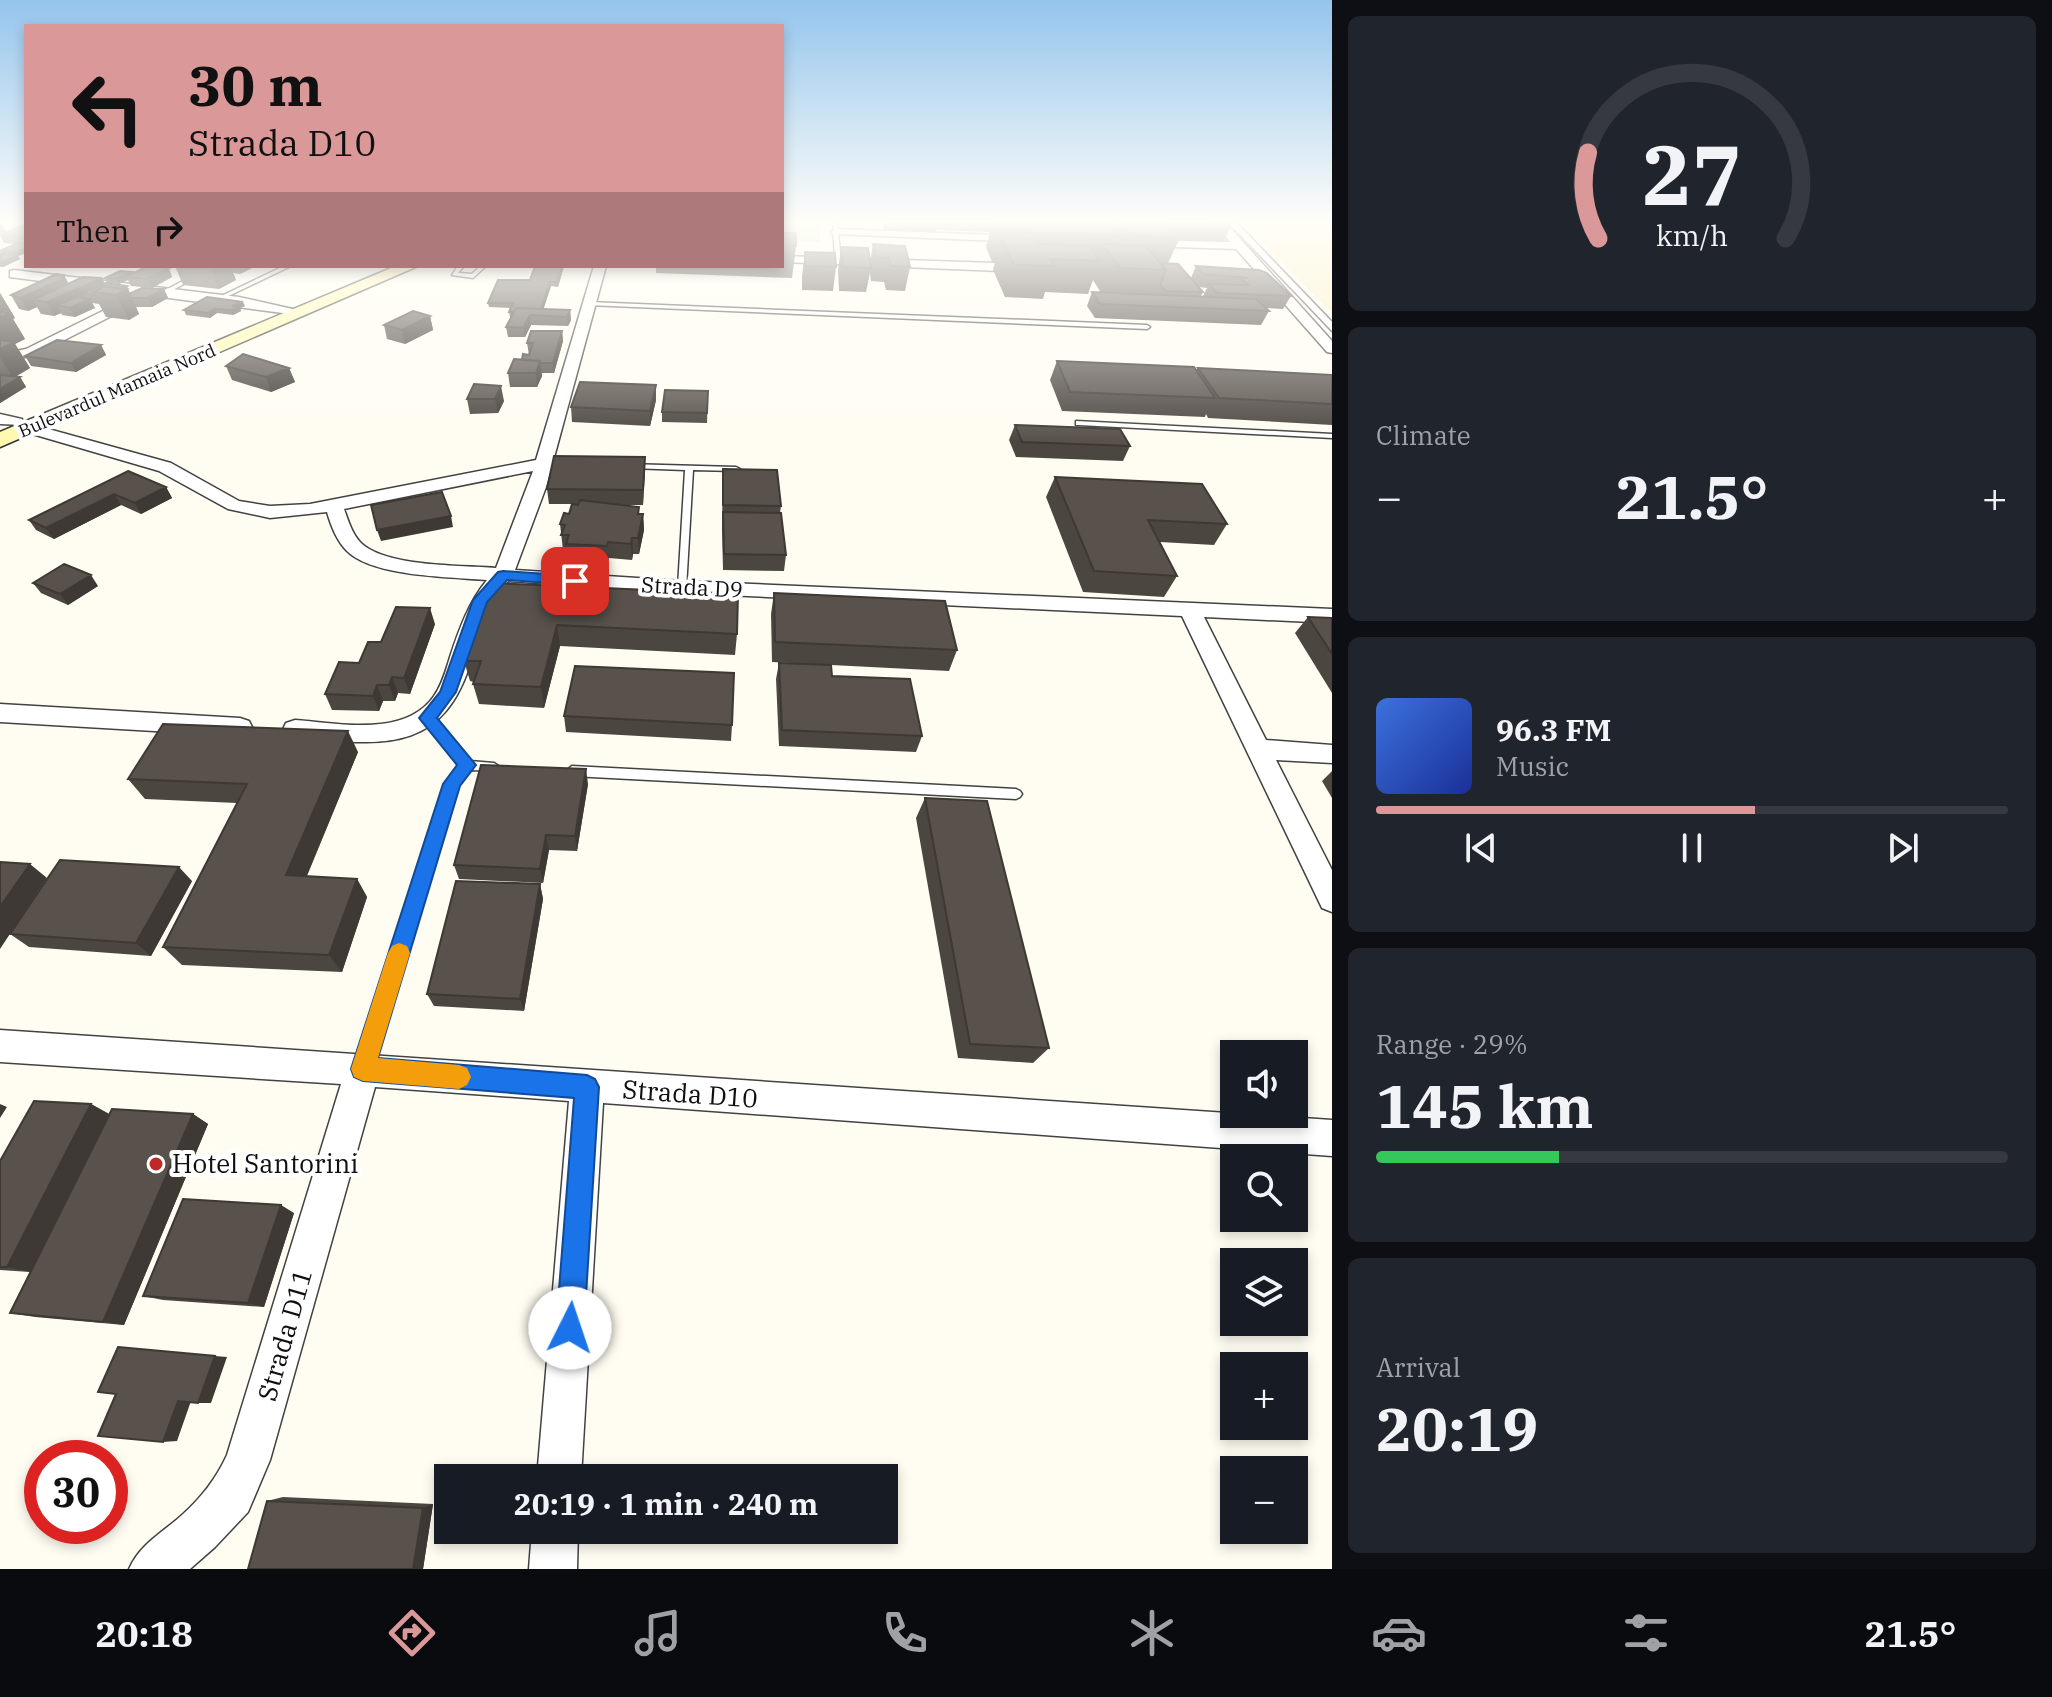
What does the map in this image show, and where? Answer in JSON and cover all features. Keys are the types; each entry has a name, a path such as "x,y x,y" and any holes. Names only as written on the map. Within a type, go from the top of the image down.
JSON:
{"main road":[{"name":"Bulevardul Mamaia Nord","path":"0,440 11,425 322,296"},
{"name":"Bulevardul Mamaia Nord","path":"11,425 334,296"}],"street":[{"path":"0,358 30,352 148,296"},
{"path":"194,296 290,310"},
{"path":"0,713 267,729 385,732 405,728 427,718 439,707 448,692 481,600 503,575 550,464 591,296"},
{"path":"1283,296 1332,349"},
{"path":"1302,296 1332,328"},
{"path":"11,425 165,467 234,505 251,510 310,510 550,464"},
{"name":"Strada D9","path":"333,505 347,537 358,551 384,561 503,575 683,587 1332,616"},
{"path":"1190,611 1332,899"},
{"path":"1258,749 1332,754"},
{"name":"Strada D10","path":"0,1046 1332,1138"},
{"name":"Strada D11","path":"153,1569 199,1531 232,1496 248,1460 363,1069"},
{"path":"560,1464 587,1087"},
{"path":"553,1569 554,1544"}],"lane":[{"path":"218,299 224,296"},
{"path":"589,304 1147,327"},
{"path":"1079,423 1332,436"},
{"path":"616,466 743,470"},
{"path":"683,587 689,468"},
{"path":"427,718 467,765 514,768"},
{"path":"363,1069 452,784 467,765"},
{"path":"561,770 1016,794"}],"sand":[{"path":"1315,296 1332,296 1332,313"}],"building":[{"path":"41,296 60,296 47,302 33,300"},
{"path":"491,296 545,296 541,309 516,308 514,312 509,312 513,303 488,303"},
{"path":"1095,296 1191,296 1256,299 1269,311 1100,304"},
{"path":"77,297 90,299 70,308 57,305"},
{"path":"207,297 243,302 232,306 240,307 231,310 215,309 208,313 184,310"},
{"path":"516,308 570,310 567,317 530,315 523,328 506,327"},
{"path":"413,311 430,316 402,330 384,325"},
{"path":"531,331 562,331 553,363 522,360 523,354 529,355 533,343 527,343"},
{"path":"0,340 14,342 0,349"},
{"path":"57,340 101,345 71,363 25,356"},
{"path":"243,354 289,368 266,377 226,366"},
{"path":"514,359 540,361 536,373 508,373"},
{"path":"1057,361 1194,367 1215,398 1070,392"},
{"path":"1198,368 1332,375 1332,404 1219,398"},
{"path":"0,375 20,377 0,389"},
{"path":"580,382 656,385 650,411 571,407"},
{"path":"474,384 501,386 495,399 467,399"},
{"path":"665,390 708,391 707,413 662,412"},
{"path":"1015,425 1120,429 1130,446 1022,442"},
{"path":"554,456 645,457 643,490 547,489"},
{"path":"723,469 777,470 781,506 723,505"},
{"path":"128,471 166,487 135,503 114,494 46,528 29,520"},
{"path":"1055,477 1202,484 1227,524 1148,520 1177,576 1094,571"},
{"path":"442,492 451,516 377,530 371,505"},
{"path":"580,500 639,507 638,514 643,514 638,538 632,538 631,544 608,542 607,546 566,544 569,535 561,535 565,525 560,524 564,513 569,514 572,504 578,505"},
{"path":"723,512 781,513 786,555 724,554"},
{"path":"64,564 91,575 60,594 33,583"},
{"path":"492,583 738,594 737,634 557,625 541,687 473,684 481,661 464,661"},
{"path":"774,593 945,601 957,650 775,642"},
{"path":"396,607 430,608 404,678 392,677 389,685 377,685 373,696 325,694 339,662 359,663 368,642 381,642"},
{"path":"1308,617 1332,618 1332,654"},
{"path":"779,663 831,665 832,676 910,679 922,736 782,730"},
{"path":"575,666 734,673 732,725 564,716"},
{"path":"163,724 348,731 286,875 357,879 329,955 163,947 247,784 128,779"},
{"path":"481,765 586,769 575,836 546,835 540,869 454,865"},
{"path":"925,798 987,801 1049,1048 970,1044"},
{"path":"60,860 179,867 136,943 10,934"},
{"path":"0,862 30,864 0,907"},
{"path":"456,881 540,884 520,999 427,994"},
{"path":"34,1101 91,1104 7,1267 0,1267 0,1161"},
{"path":"112,1109 193,1114 103,1322 10,1313"},
{"path":"183,1199 281,1205 248,1303 143,1296"},
{"path":"118,1347 215,1356 198,1403 178,1401 163,1442 98,1436 116,1394 98,1392"},
{"path":"267,1501 423,1508 413,1569 248,1569"}],"slow traffic":[{"path":"399,953 363,1069 459,1077"}],"place":[{"name":"Hotel Santorini","path":"156,1164"}],"route":[{"path":"570,1328 587,1087 363,1069 452,784 467,765 427,718 439,707 448,692 481,600 503,575 575,581"}]}
